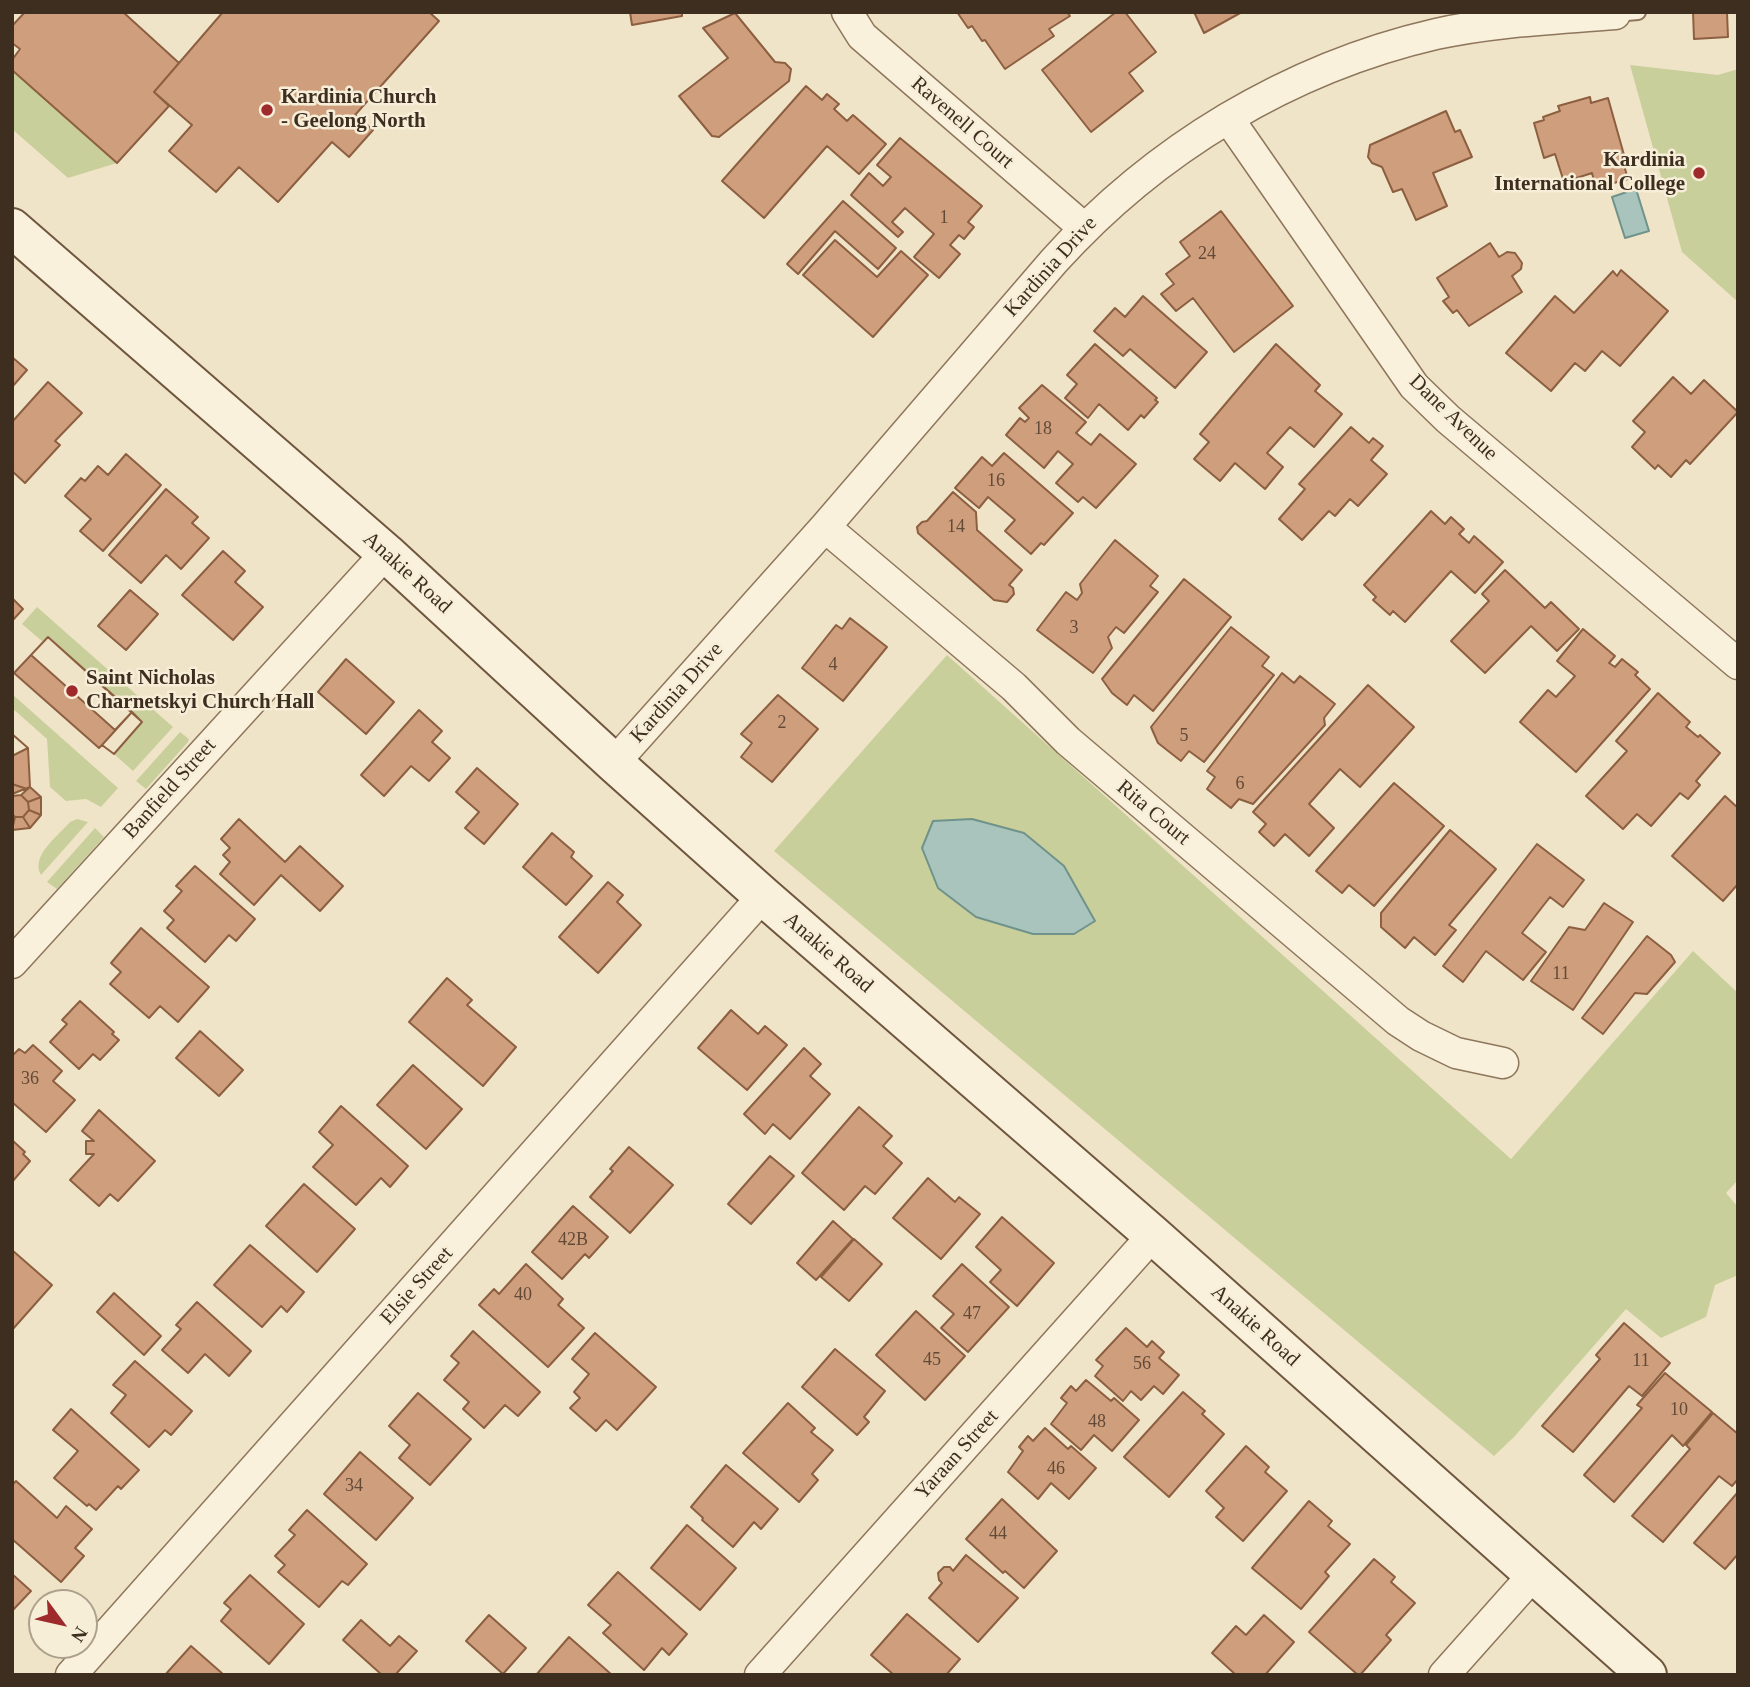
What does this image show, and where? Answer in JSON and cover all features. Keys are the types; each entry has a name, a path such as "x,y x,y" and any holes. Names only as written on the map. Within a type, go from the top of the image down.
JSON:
{"main road":[{"name":"Anakie Road","path":"12,228 386,553 763,896 1153,1235 1647,1675"}],"street":[{"name":"Ravenell Court","path":"847,12 862,36 1084,228"},
{"name":"Kardinia Drive","path":"614,763 825,527 1084,228 1139,179 1228,118 1345,61 1427,37 1492,24 1627,13"},
{"name":"Dane Avenue","path":"1228,118 1414,386 1448,419 1738,664"},
{"name":"Rita Court","path":"825,527 1014,687 1068,741 1398,1021 1421,1036 1457,1053 1503,1063"},
{"name":"Banfield Street","path":"12,963 386,553"},
{"name":"Elsie Street","path":"71,1675 763,896"},
{"name":"Yaraan Street","path":"760,1675 1153,1235"},
{"path":"1444,1675 1534,1574"}],"green space":[{"name":"Kardinia International College","path":"1630,65 1718,75 1738,69 1738,302 1682,252"},
{"path":"12,70 117,163 68,178 12,129"},
{"path":"37,607 173,727 133,771 114,754 142,721 49,637 43,642 22,624"},
{"path":"947,655 1511,1159 1693,951 1738,993 1738,1180 1726,1193 1738,1207 1738,1275 1715,1285 1706,1317 1661,1338 1626,1309 1514,1437 1494,1456 774,851"},
{"path":"12,694 118,788 101,807 86,799 66,801 50,787 47,739 12,708"},
{"path":"180,732 189,739 188,742 146,789 136,781"},
{"path":"77,819 88,822 41,875 39,861 42,854 70,822"},
{"path":"95,828 104,837 57,889 47,882"}],"water":[{"path":"1636,189 1649,231 1625,238 1612,197"},
{"path":"972,819 1024,833 1064,866 1095,921 1074,934 1033,934 976,917 938,888 922,848 933,821"}],"building":[{"path":"25,12 123,12 179,63 154,92 169,106 117,163 12,70 12,60 20,49 12,43 12,26"},
{"name":"Kardinia Church - Geelong North","path":"223,12 429,12 439,21 355,115 373,130 349,157 332,142 278,202 239,167 216,192 169,151 192,125 154,92"},
{"path":"630,12 682,12 682,16 632,25"},
{"path":"957,12 1067,12 1070,16 1049,29 1054,36 1005,69 985,40 982,41 972,26 968,28"},
{"path":"1116,12 1125,12 1156,52 1129,73 1143,91 1091,132 1042,70"},
{"path":"1194,12 1242,12 1204,33"},
{"path":"1693,12 1727,12 1728,37 1694,39"},
{"path":"735,13 775,62 785,63 791,69 789,81 719,137 712,136 679,96 728,58 703,28"},
{"path":"806,86 822,100 827,94 839,104 834,109 847,121 853,115 886,144 859,174 827,146 764,218 722,181"},
{"path":"1590,97 1591,103 1608,98 1626,162 1623,162 1628,179 1596,188 1592,173 1564,182 1555,154 1544,158 1534,123 1560,111 1558,106"},
{"path":"1446,111 1455,132 1460,130 1472,157 1433,173 1447,206 1416,220 1402,189 1393,192 1382,167 1372,163 1368,157 1370,145"},
{"path":"900,138 982,206 968,222 974,227 964,239 959,235 950,245 960,254 939,278 914,257 934,234 905,208 892,222 903,232 898,237 851,195 869,173 883,186 891,177 877,165"},
{"path":"843,201 896,248 878,269 835,231 798,274 787,264"},
{"path":"1221,211 1293,306 1234,352 1193,298 1176,311 1161,294 1174,284 1166,274 1190,256 1180,242"},
{"path":"835,240 877,277 901,251 928,275 873,337 803,275"},
{"path":"1490,243 1499,257 1507,252 1515,253 1522,263 1521,269 1512,276 1522,292 1469,326 1457,310 1453,313 1443,301 1449,297 1437,278"},
{"path":"1621,270 1668,311 1620,366 1602,351 1585,371 1575,363 1551,391 1506,353 1555,296 1574,313 1613,271 1617,276"},
{"path":"1143,296 1207,352 1175,388 1130,349 1123,356 1094,331 1115,308 1125,317"},
{"path":"1095,344 1157,398 1155,400 1158,402 1144,418 1141,415 1128,430 1099,404 1088,418 1065,398 1077,384 1067,375"},
{"path":"1276,344 1320,385 1315,391 1342,414 1314,447 1290,427 1267,453 1283,467 1265,489 1235,463 1220,481 1194,459 1209,442 1200,434"},
{"path":"12,357 27,370 12,387"},
{"path":"1673,377 1691,394 1704,380 1738,412 1690,464 1686,460 1671,477 1658,465 1655,469 1632,447 1645,432 1633,421"},
{"path":"48,382 82,413 55,441 60,445 25,483 12,471 12,422"},
{"path":"1042,385 1086,422 1076,433 1091,445 1100,434 1136,464 1096,508 1083,497 1078,502 1056,483 1073,464 1058,451 1044,468 1006,435 1020,418 1025,422 1029,418 1019,408"},
{"path":"1351,427 1369,443 1373,438 1383,446 1371,460 1387,474 1358,506 1350,499 1335,516 1329,511 1302,540 1279,519 1305,489 1299,484"},
{"path":"1004,453 1073,513 1044,545 1041,543 1031,554 1005,531 1015,520 988,497 979,508 955,488 982,457 992,466"},
{"path":"126,454 161,485 103,551 80,531 91,519 65,496 81,478 85,481 98,466 108,475"},
{"path":"166,489 198,517 192,523 209,538 181,569 166,555 141,583 109,555"},
{"path":"953,492 976,512 977,530 1022,570 1009,585 1014,594 1007,602 994,600 918,533 917,527 927,521"},
{"path":"1431,511 1445,524 1451,517 1464,529 1459,534 1469,543 1474,536 1503,562 1475,593 1451,571 1405,622 1393,611 1390,615 1373,600 1376,597 1364,585"},
{"path":"1115,540 1158,576 1150,586 1158,592 1124,633 1116,627 1108,637 1112,648 1093,673 1037,630 1066,592 1077,600 1082,593 1080,584"},
{"path":"223,551 245,571 235,582 263,607 233,640 182,595"},
{"path":"1505,570 1545,608 1551,602 1579,629 1557,651 1531,626 1485,673 1451,641 1489,601 1482,594"},
{"path":"1184,579 1231,617 1153,711 1134,695 1127,705 1112,693 1102,679"},
{"path":"130,590 158,614 126,650 98,626"},
{"path":"12,598 23,609 12,621"},
{"path":"850,618 887,647 843,701 802,668 836,625 842,629"},
{"path":"1231,627 1269,657 1262,666 1274,675 1204,762 1189,751 1181,761 1158,743 1151,727"},
{"path":"1583,629 1615,656 1609,663 1615,667 1622,659 1638,672 1635,675 1650,689 1576,772 1520,722 1548,690 1556,697 1575,676 1557,661"},
{"name":"Saint Nicholas Charnetskyi Church Hall","path":"48,637 142,722 114,754 102,745 99,748 14,673"},
{"path":"48,637 132,712 115,730 31,655"},
{"path":"346,659 394,702 366,734 318,692"},
{"path":"1282,673 1294,683 1300,676 1335,704 1324,718 1325,725 1253,804 1239,799 1231,808 1207,789 1215,777 1207,771"},
{"path":"1368,685 1414,727 1360,787 1340,769 1309,804 1334,828 1309,856 1285,834 1274,846 1259,832 1266,824 1253,812"},
{"path":"1658,693 1690,722 1686,727 1698,737 1700,735 1720,753 1696,781 1700,785 1688,799 1680,793 1651,826 1637,814 1623,829 1586,796 1627,751 1616,741"},
{"path":"778,695 818,729 772,782 741,757 752,743 741,734"},
{"path":"419,710 442,731 432,742 450,758 429,781 411,766 384,796 361,775"},
{"path":"132,712 142,722 114,754 102,745"},
{"path":"12,734 28,748 30,787 41,797 41,815 30,828 12,830"},
{"path":"12,734 28,748 12,756"},
{"path":"28,748 30,787 27,789 12,784 12,756"},
{"path":"28,748 30,787 27,789 12,784 12,756"},
{"path":"477,768 518,804 484,844 465,828 479,812 456,792"},
{"path":"1394,783 1444,826 1374,906 1349,885 1342,893 1316,871"},
{"path":"30,787 41,797 41,815 30,828 12,830 12,794"},
{"path":"30,787 41,797 28,802 21,795"},
{"path":"21,795 28,802 29,810 23,817 15,817 12,814 12,796"},
{"path":"1725,796 1738,808 1738,884 1723,901 1672,856"},
{"path":"41,797 41,815 29,810 28,802"},
{"path":"29,810 41,815 30,828 23,817"},
{"path":"15,817 23,817 30,828 12,830"},
{"path":"239,819 285,862 300,846 343,886 320,911 281,875 254,905 220,874 230,862 223,855 230,848 221,839"},
{"path":"1450,830 1496,869 1449,925 1456,930 1435,955 1414,937 1405,948 1381,927 1381,913"},
{"path":"552,833 574,852 571,857 592,876 566,905 523,867"},
{"path":"1537,844 1584,880 1563,907 1550,897 1522,933 1546,952 1523,980 1486,951 1463,982 1443,966"},
{"path":"195,866 255,919 236,941 229,935 205,962 167,928 174,920 164,911 182,891 176,886"},
{"path":"608,882 623,895 617,902 641,925 598,973 559,937"},
{"path":"1604,903 1633,922 1573,1010 1531,981 1569,927 1585,930"},
{"path":"141,928 209,987 178,1022 160,1006 149,1018 110,984 121,972 111,963"},
{"path":"1647,936 1671,955 1675,962 1647,994 1635,993 1603,1034 1582,1018"},
{"path":"447,978 472,1000 467,1005 516,1047 483,1086 409,1022"},
{"path":"80,1001 114,1032 112,1034 119,1040 100,1060 93,1054 79,1069 50,1042 67,1024 62,1020"},
{"path":"731,1010 758,1034 765,1026 787,1045 747,1090 698,1048"},
{"path":"200,1031 243,1070 219,1096 176,1058"},
{"path":"33,1045 62,1071 53,1081 75,1100 46,1132 12,1102 12,1056 19,1049 25,1053"},
{"path":"804,1048 821,1064 810,1076 830,1094 790,1139 773,1124 765,1134 744,1114"},
{"path":"413,1065 462,1109 426,1149 377,1105"},
{"path":"341,1106 408,1166 390,1187 381,1178 356,1205 313,1167 333,1145 319,1132"},
{"path":"859,1107 892,1136 883,1146 902,1163 875,1194 865,1186 844,1210 802,1173"},
{"path":"99,1110 155,1161 118,1201 110,1194 99,1206 70,1180 94,1154 86,1154 86,1141 94,1141 82,1131"},
{"path":"12,1140 30,1161 12,1182"},
{"path":"629,1147 673,1185 630,1233 590,1197 613,1171 610,1169"},
{"path":"770,1156 794,1176 751,1224 728,1204"},
{"path":"928,1178 955,1202 959,1197 980,1214 941,1259 893,1218"},
{"path":"304,1184 355,1229 317,1272 266,1226"},
{"path":"573,1206 608,1237 589,1258 585,1254 562,1279 532,1252"},
{"path":"1002,1217 1054,1263 1017,1306 990,1282 1001,1270 976,1247"},
{"path":"833,1221 853,1239 816,1280 797,1263"},
{"path":"854,1239 882,1264 849,1301 821,1277"},
{"path":"250,1245 304,1292 287,1312 281,1306 262,1327 214,1285"},
{"path":"12,1250 52,1285 12,1330"},
{"path":"526,1264 563,1299 558,1305 584,1328 548,1367 479,1305 494,1289 499,1294"},
{"path":"962,1264 1009,1307 968,1352 941,1328 954,1314 933,1296"},
{"path":"114,1293 161,1336 144,1355 97,1312"},
{"path":"197,1302 251,1351 229,1376 205,1354 188,1373 162,1350 181,1329 176,1325"},
{"path":"916,1311 965,1356 925,1400 876,1355"},
{"path":"1624,1323 1670,1363 1642,1396 1629,1386 1573,1452 1542,1426 1600,1359 1596,1355"},
{"path":"1126,1328 1147,1347 1152,1341 1164,1352 1159,1358 1179,1375 1163,1394 1154,1386 1141,1400 1131,1391 1123,1401 1095,1376 1103,1366 1096,1360"},
{"path":"473,1331 540,1392 518,1416 505,1405 484,1428 463,1409 469,1402 444,1380 459,1363 451,1356"},
{"path":"595,1333 656,1387 617,1430 606,1420 596,1431 570,1408 580,1398 574,1392 589,1374 572,1359"},
{"path":"835,1349 885,1391 864,1417 869,1422 857,1435 802,1387"},
{"path":"135,1361 192,1411 171,1435 165,1430 149,1447 111,1413 126,1395 113,1385"},
{"path":"1665,1373 1712,1412 1683,1446 1672,1435 1614,1502 1584,1475 1642,1408 1637,1405"},
{"path":"1086,1380 1111,1401 1114,1398 1139,1420 1112,1451 1094,1435 1081,1450 1051,1424 1067,1403 1061,1398 1071,1386 1076,1391"},
{"path":"1183,1392 1205,1411 1202,1414 1224,1434 1169,1497 1124,1457"},
{"path":"418,1393 471,1439 430,1485 399,1458 410,1445 389,1426"},
{"path":"788,1403 815,1428 811,1432 833,1450 812,1474 818,1480 799,1502 743,1453"},
{"path":"71,1409 139,1470 121,1489 118,1486 96,1510 89,1504 87,1506 54,1478 78,1451 53,1430"},
{"path":"1713,1413 1738,1434 1738,1479 1732,1486 1719,1476 1663,1542 1632,1516 1690,1449 1686,1445"},
{"path":"1045,1428 1068,1449 1071,1446 1096,1468 1069,1499 1051,1483 1038,1499 1008,1472 1023,1451 1019,1447 1028,1436 1033,1441"},
{"path":"1246,1446 1269,1467 1265,1472 1287,1491 1243,1541 1216,1517 1224,1508 1206,1491"},
{"path":"360,1452 413,1498 376,1540 324,1494"},
{"path":"726,1465 778,1509 761,1529 754,1522 733,1547 691,1507"},
{"path":"16,1481 57,1518 66,1506 92,1529 75,1548 84,1556 61,1582 12,1539 12,1485"},
{"path":"1738,1492 1738,1554 1725,1569 1694,1543"},
{"path":"1002,1499 1057,1551 1024,1588 966,1539"},
{"path":"1309,1501 1332,1521 1328,1526 1350,1544 1325,1572 1329,1576 1301,1609 1252,1568"},
{"path":"307,1510 367,1564 348,1585 342,1581 319,1607 278,1572 285,1565 275,1556 295,1535 289,1530"},
{"path":"687,1525 736,1568 700,1610 651,1568"},
{"path":"966,1555 1018,1598 978,1642 929,1598 942,1583 938,1573 944,1567 950,1567 953,1571"},
{"path":"1374,1559 1395,1577 1391,1582 1415,1603 1386,1635 1391,1640 1358,1675 1309,1632"},
{"path":"618,1572 687,1634 669,1655 662,1648 644,1670 603,1633 611,1625 588,1605"},
{"path":"12,1574 29,1589 28,1594 12,1611"},
{"path":"250,1575 304,1624 269,1664 221,1621 231,1609 224,1603"},
{"path":"907,1614 960,1659 946,1675 894,1675 871,1655"},
{"path":"489,1615 526,1648 503,1674 466,1641"},
{"path":"1264,1615 1294,1642 1265,1675 1236,1675 1212,1653 1236,1626 1246,1635"},
{"path":"361,1620 390,1646 399,1636 417,1651 395,1675 382,1675 343,1640"},
{"path":"569,1637 612,1675 536,1675"},
{"path":"191,1646 224,1675 165,1675"}],"place":[{"name":"Kardinia Church - Geelong North","path":"267,110"},
{"name":"Kardinia International College","path":"1699,173"},
{"name":"Saint Nicholas Charnetskyi Church Hall","path":"72,691"}]}
